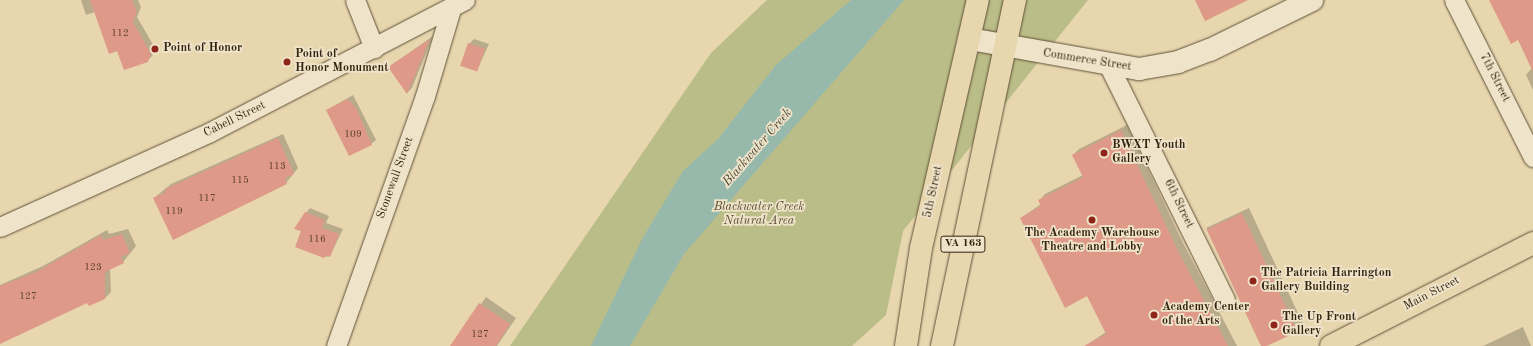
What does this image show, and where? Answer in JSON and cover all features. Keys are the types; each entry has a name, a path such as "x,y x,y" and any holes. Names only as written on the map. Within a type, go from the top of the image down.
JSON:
{"main road":[{"name":"5th Street","path":"906,346 910,309 942,152 970,39 978,0"},
{"path":"1006,46 1015,0"},
{"name":"VA 163","path":"942,346 1006,46"},
{"name":"Main Street","path":"1331,346 1533,243"}],"street":[{"path":"355,0 374,48"},
{"name":"Commerce Street","path":"970,39 1108,66 1140,69 1178,62 1242,36 1312,0"},
{"name":"7th Street","path":"1454,0 1533,157"},
{"name":"Cabell Street","path":"0,227 210,132 458,5"},
{"name":"Stonewall Street","path":"336,346 458,5"},
{"name":"6th Street","path":"1108,66 1226,300"}],"green space":[{"name":"Blackwater Creek Natural Area","path":"767,0 1088,0 903,231 886,315 852,346 510,346 711,53"}],"water":[{"name":"Blackwater Creek","path":"851,0 904,0 684,254 630,346 591,346 642,239 683,171 718,139 776,65"}],"building":[{"path":"90,0 132,0 137,12 133,22 151,54 148,62 124,70 117,51 109,54"},
{"path":"1195,0 1248,0 1205,21"},
{"path":"1489,0 1533,0 1533,72 1518,40 1511,44"},
{"path":"430,39 407,94 388,67"},
{"path":"468,43 485,49 477,72 460,66"},
{"path":"348,99 356,108 372,145 349,156 326,110"},
{"name":"The Academy Warehouse Theatre and Lobby","path":"1121,130 1177,249 1228,346 1084,346 1106,334 1087,296 1065,308 1020,218 1041,206 1038,200 1083,177 1072,155"},
{"path":"278,138 294,174 285,178 287,184 173,240 153,198 166,192 165,189"},
{"path":"305,212 325,220 322,228 339,234 330,257 326,255 324,258 295,247 301,231 294,229"},
{"name":"The Patricia Harrington Gallery Building","path":"1242,213 1297,332 1267,346 1261,346 1207,229"},
{"path":"122,234 130,253 121,257 124,263 105,272 105,299 89,306 87,303 0,344 0,286 36,272 101,235 103,240"},
{"path":"479,303 510,324 496,346 450,346"}],"place":[{"name":"Point of Honor","path":"155,49"},
{"name":"Point of Honor Monument","path":"287,62"},
{"name":"BWXT Youth Gallery","path":"1104,153"},
{"name":"The Academy Warehouse Theatre and Lobby","path":"1092,220"},
{"name":"The Patricia Harrington Gallery Building","path":"1253,281"},
{"name":"Academy Center of the Arts","path":"1154,315"},
{"name":"The Up Front Gallery","path":"1274,325"}]}
